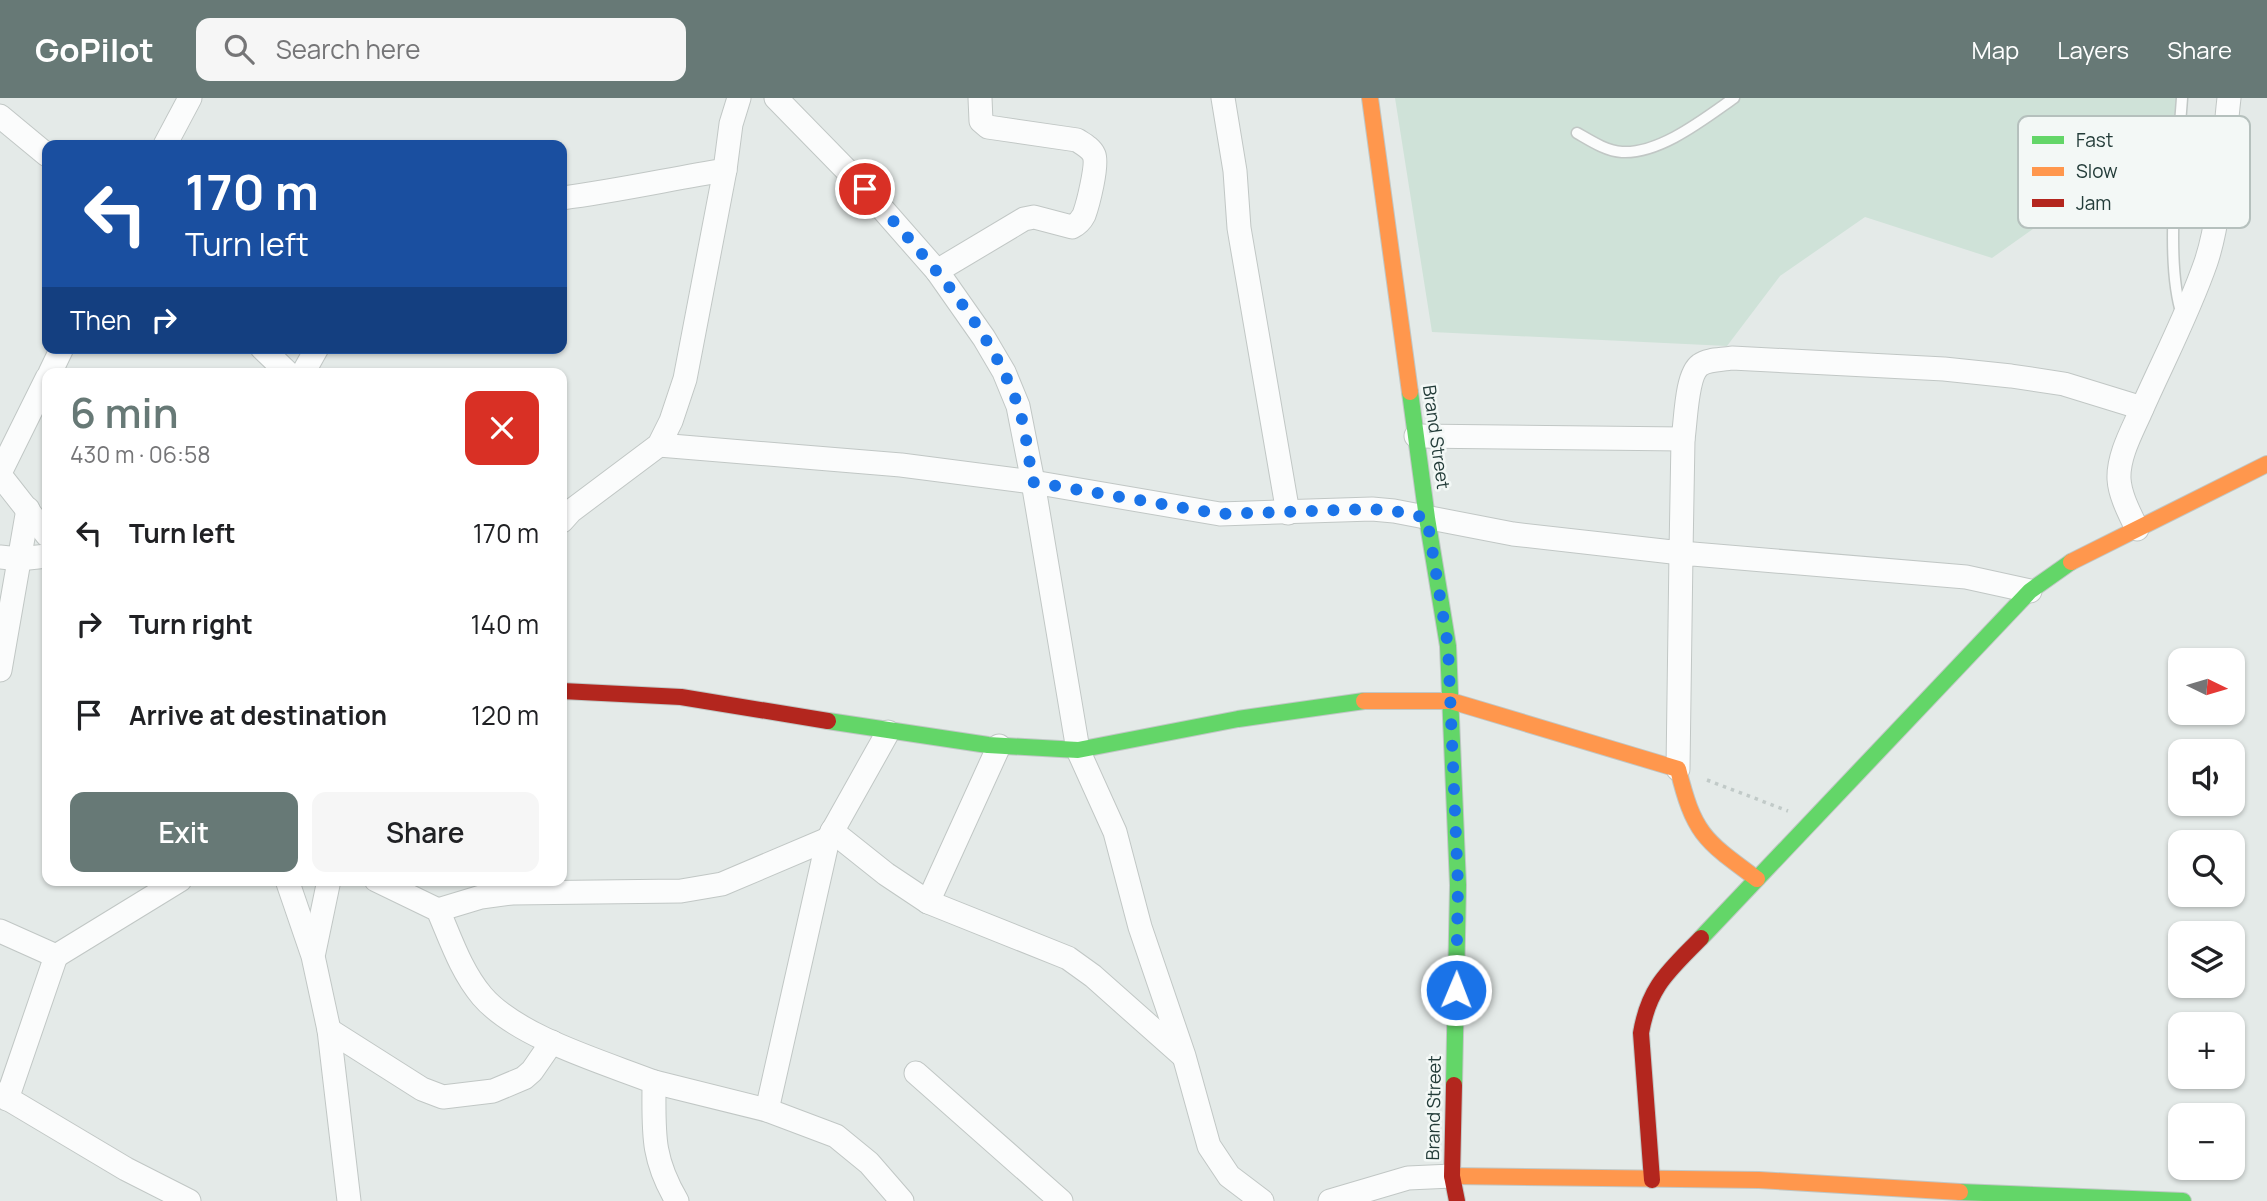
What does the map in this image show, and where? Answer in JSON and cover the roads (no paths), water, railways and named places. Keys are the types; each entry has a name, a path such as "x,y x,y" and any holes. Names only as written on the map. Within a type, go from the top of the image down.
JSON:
{"street":[{"path":"168,140 190,98"},
{"path":"567,512 659,445 671,421 685,379 739,98"},
{"path":"776,98 865,189 937,271 984,338 1004,372 1018,406 1033,482 1078,750 1115,832 1140,927 1184,1056 1209,1146 1229,1176 1262,1201"},
{"path":"937,271 1024,219 1034,218 1073,227 1083,216 1094,169 1094,155 1088,146 1077,140 988,127 981,121 979,98"},
{"path":"1223,98 1235,171 1239,228 1288,513"},
{"name":"Brand Street","path":"1370,98 1427,518 1448,646 1458,885 1452,1176 1457,1201"},
{"path":"2226,116 2228,98"},
{"path":"0,116 42,151"},
{"path":"567,197 725,170"},
{"path":"2137,529 2119,481 2120,467 2142,408 2207,259 2214,228"},
{"path":"268,354 283,368"},
{"path":"1757,879 1710,844 1699,831 1690,816 1678,769 1683,439 1690,378 1697,367 1703,363 1732,358 1944,369 2064,384 2142,408"},
{"path":"42,388 0,474 42,528"},
{"path":"1416,436 1683,439"},
{"path":"659,445 901,465 1033,482 1220,514 1372,509 1394,511 1513,534 1681,553 1953,576 2030,591"},
{"path":"1652,1180 1641,1033 1645,1010 1658,983 2030,591 2062,566 2267,464"},
{"path":"0,670 9,558 28,509"},
{"path":"9,558 42,556"},
{"path":"567,691 671,695 888,732 1029,750 1078,750 1238,719 1368,700 1451,701 1678,769"},
{"path":"767,1110 830,835 888,732"},
{"path":"928,902 999,746"},
{"path":"830,835 928,902 1068,958 1093,976 1184,1056"},
{"path":"438,910 481,897 512,893 681,891 705,888 722,884 830,835"},
{"path":"170,886 56,956 4,1096 126,1169 189,1201"},
{"path":"289,886 313,956 329,1030 349,1201"},
{"path":"313,956 328,886"},
{"path":"388,886 438,910 463,967 483,996 504,1017 552,1042 654,1082 767,1110 836,1136 869,1163 902,1201"},
{"path":"0,931 56,956"},
{"path":"329,1030 422,1090 443,1097 485,1093 524,1078 552,1042"},
{"path":"916,1073 1062,1201"},
{"path":"654,1082 657,1156 663,1177 677,1201"},
{"path":"1330,1201 1354,1198 1408,1178 1452,1176 1759,1180 1874,1194 2183,1201"}],"lane":[{"path":"1577,133 1603,148 1621,152 1641,151 1683,133 1734,98"},
{"path":"2181,116 2182,98"},
{"path":"2174,228 2177,299 2183,318"}]}
